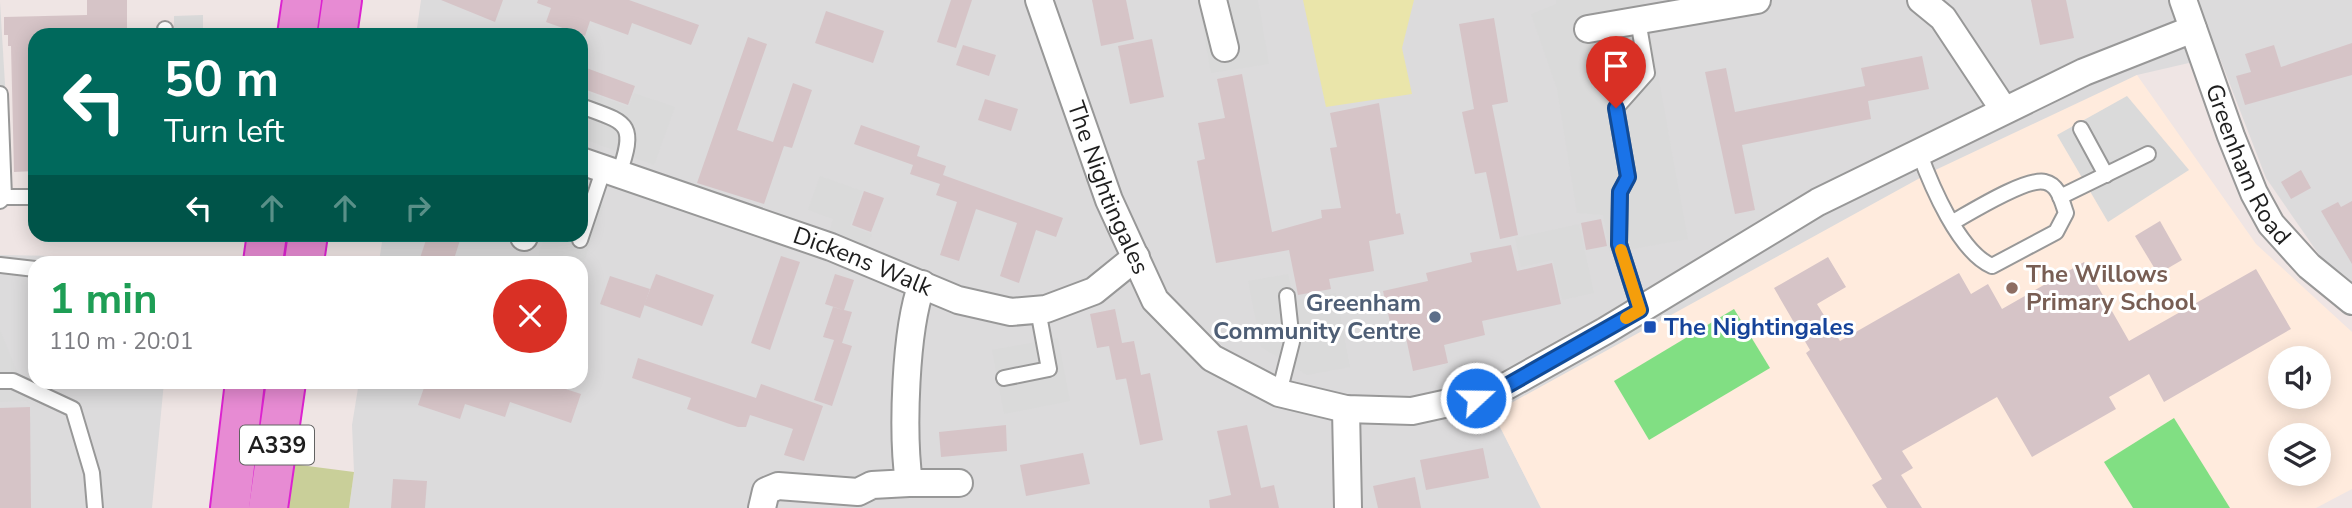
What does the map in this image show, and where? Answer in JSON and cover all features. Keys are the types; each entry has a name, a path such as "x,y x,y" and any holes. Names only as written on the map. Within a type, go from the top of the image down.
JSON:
{"highway":[{"path":"298,28 302,0"},
{"path":"338,28 342,0"},
{"name":"A339","path":"230,508 244,389"},
{"name":"A339","path":"268,508 285,389"}],"street":[{"name":"The Nightingales","path":"1039,0 1104,185 1155,300 1212,358 1279,393 1346,409 1412,411 1494,393 1640,310 1818,202 2004,110 2134,50 2193,29"},
{"path":"1213,0 1225,48"},
{"path":"1588,29 1757,0"},
{"path":"1921,0 1943,18 2004,110"},
{"name":"Greenham Road","path":"2183,0 2231,136 2254,193 2271,224 2309,266 2352,301"},
{"name":"Dickens Walk","path":"601,168 831,247 958,300 1011,312 1038,310 1094,291 1136,257"},
{"path":"909,483 905,457 911,335 916,301 922,284"},
{"path":"1346,409 1348,508"},
{"path":"764,499 778,486 858,500 872,485 959,483"}],"lane":[{"path":"1638,20 1647,73 1616,108 1628,177 1620,192 1619,244 1640,310"},
{"path":"0,94 2,199 28,197"},
{"path":"588,109 621,121 626,127 626,152 601,168 588,213"},
{"path":"2081,129 2106,174"},
{"path":"1919,152 1934,193 1953,222 1978,260 1992,266 2056,232 2066,213 2057,190 2046,181 2031,182 1953,222"},
{"path":"2060,197 2148,154"},
{"path":"0,265 28,268"},
{"path":"1279,393 1292,342 1287,296"},
{"path":"1004,378 1049,369 1038,310"},
{"path":"0,381 13,382 28,389"},
{"path":"29,389 73,409 92,473 95,508"}],"shaded area":[{"path":"421,0 2352,0 2352,285 2322,259 2266,178 2219,56 2137,75 1493,413 1541,508 349,508 354,472 352,425 358,389 588,389 588,256 380,256 382,242 588,242 588,28 417,28"},
{"path":"1198,0 1258,0 1269,64 1211,73"},
{"path":"1303,0 1414,0 1402,48 1412,94 1326,107"},
{"path":"1556,0 1644,0 1688,239 1610,253 1603,215 1577,213 1557,89 1531,14 1556,4"},
{"path":"0,2 11,183 0,184"},
{"path":"203,15 203,28 174,28 174,16"},
{"name":"The Willows Primary School","path":"2137,75 2256,244 2352,332 2352,489 2316,508 1541,508 1493,413 1929,173"},
{"path":"588,92 629,107 634,93 675,107 654,165 588,141"},
{"path":"2127,96 2189,170 2108,222 2057,135"},
{"path":"820,176 862,191 850,226 872,234 866,249 828,236 833,219 808,210"},
{"path":"588,199 604,205 586,256 538,256 543,242 588,242"},
{"path":"1579,224 1594,293 1562,300 1553,260 1521,267 1515,238"},
{"path":"0,255 59,256 28,256 28,389 163,389 152,508 0,508"},
{"path":"1288,274 1294,301 1336,293 1350,367 1307,375 1261,347 1248,281"},
{"path":"0,330 29,401 0,402"},
{"path":"1058,338 1070,401 1004,414 992,350"}],"green space":[{"path":"1734,309 1770,368 1649,440 1614,381"},
{"path":"2174,418 2230,508 2133,508 2104,462"},
{"path":"292,464 354,472 349,508 287,508"}],"building":[{"path":"87,0 127,0 127,28 28,28 28,171 14,172 11,46 8,46 8,35 4,35 4,17 87,15"},
{"path":"441,0 503,0 495,22"},
{"path":"538,0 629,0 699,25 691,45 632,23 628,35 590,21 588,28 563,28 546,22 551,8 537,3"},
{"path":"951,0 972,0 956,48 937,42"},
{"path":"1092,0 1126,0 1134,39 1101,46"},
{"path":"2031,0 2066,0 2074,38 2040,45"},
{"path":"826,11 884,31 873,63 815,43"},
{"path":"1494,18 1508,102 1492,105 1518,235 1500,239 1486,172 1475,174 1462,112 1474,109 1459,24"},
{"path":"748,37 767,44 737,130 773,142 793,83 812,90 792,148 784,146 764,204 697,183"},
{"path":"1152,39 1164,97 1130,104 1118,46"},
{"path":"2352,43 2352,75 2245,105 2236,76 2251,72 2245,54 2274,45 2281,67"},
{"path":"963,45 996,55 989,76 956,65"},
{"path":"1922,56 1929,89 1868,101 1871,119 1742,145 1755,210 1735,214 1705,72 1726,68 1735,112 1865,86 1861,68"},
{"path":"588,69 635,86 628,105 588,91"},
{"path":"1242,74 1272,232 1322,218 1321,210 1341,208 1330,148 1337,147 1330,113 1379,103 1396,214 1400,213 1404,234 1369,241 1374,271 1329,279 1331,289 1298,295 1289,250 1216,263 1197,161 1205,159 1198,123 1225,118 1217,79"},
{"path":"985,99 1018,109 1011,131 978,120"},
{"path":"861,125 920,146 917,156 946,166 943,175 1063,218 1056,237 1036,230 1019,283 1000,276 1017,223 976,209 959,261 940,255 957,202 936,195 940,184 910,174 913,165 854,144"},
{"path":"2301,170 2311,188 2291,199 2281,182"},
{"path":"864,191 884,198 871,232 852,225"},
{"path":"2352,201 2352,264 2321,211 2338,202 2341,207"},
{"path":"1601,219 1607,246 1586,250 1581,223"},
{"path":"2160,221 2182,260 2158,274 2135,236"},
{"path":"425,242 459,242 455,256 421,256"},
{"path":"1511,245 1517,271 1552,263 1561,304 1482,321 1485,335 1444,345 1448,363 1413,371 1404,328 1392,331 1383,291 1428,281 1426,273 1472,262 1470,253"},
{"path":"781,256 800,262 770,350 751,343"},
{"path":"1828,257 1846,287 1817,304 1840,341 1959,273 1971,294 1988,284 2002,309 2084,262 2129,341 2256,269 2291,329 2164,402 2149,374 2109,397 2116,409 2032,457 1997,397 1902,451 1913,468 1901,475 1922,508 1887,508 1872,485 1882,479 1806,353 1810,350 1774,288"},
{"path":"656,274 714,295 702,326 644,305"},
{"path":"835,274 854,280 844,310 852,312 842,343 852,346 832,406 814,400 834,340 823,337 833,307 843,310 825,304"},
{"path":"610,276 650,289 640,318 600,304"},
{"path":"1115,309 1122,343 1134,341 1141,375 1150,373 1163,440 1140,445 1126,378 1116,380 1109,346 1097,348 1090,314"},
{"path":"638,358 756,398 761,384 823,406 804,461 784,455 793,429 750,415 746,427 738,427 687,409 691,398 632,378"},
{"path":"424,389 566,389 581,394 571,423 510,402 505,417 465,404 460,419 418,405"},
{"path":"30,407 31,508 0,508 0,408"},
{"path":"1006,425 1007,451 941,457 939,432"},
{"path":"1247,425 1261,488 1274,485 1279,508 1210,508 1209,500 1231,495 1217,431"},
{"path":"1483,448 1489,478 1426,490 1420,460"},
{"path":"1083,453 1090,484 1026,496 1020,465"},
{"path":"1415,477 1421,508 1378,508 1373,486"},
{"path":"393,479 427,481 425,508 391,508"}],"slow traffic":[{"path":"1621,250 1640,310 1626,318"}],"place":[{"name":"The Willows Primary School","path":"2012,288"},
{"name":"Greenham Community Centre","path":"1435,317"},
{"name":"The Nightingales","path":"1650,327"}],"route":[{"path":"1476,398 1494,393 1640,310 1619,244 1620,192 1628,177 1616,108"}]}
